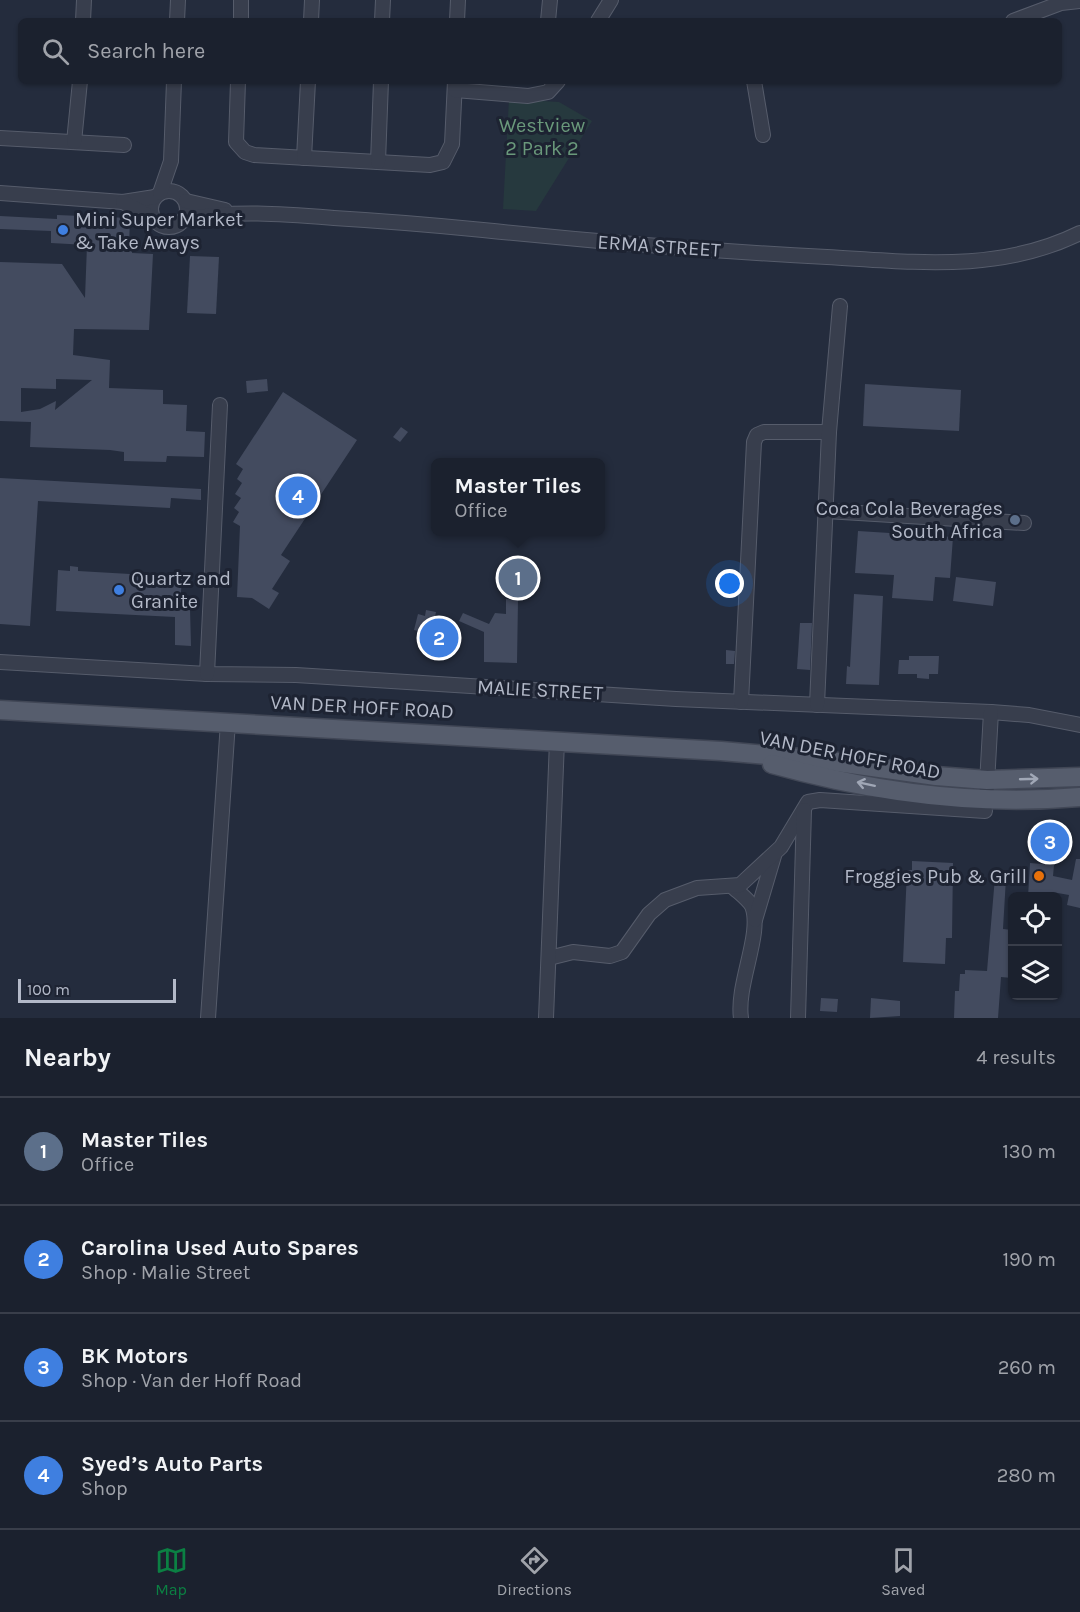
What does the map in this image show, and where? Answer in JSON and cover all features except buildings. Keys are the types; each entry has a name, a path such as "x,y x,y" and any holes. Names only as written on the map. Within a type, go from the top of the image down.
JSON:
{"main road":[{"name":"VAN DER HOFF ROAD","path":"0,710 721,751 823,760 936,776 987,780 1080,777"},
{"name":"VAN DER HOFF ROAD","path":"721,751 776,766 894,791 986,806 1080,797"}],"street":[{"path":"83,18 84,0"},
{"path":"177,18 178,0"},
{"path":"241,0 241,18"},
{"path":"311,18 312,0"},
{"path":"382,18 383,0"},
{"path":"458,0 458,18"},
{"path":"548,18 550,0"},
{"path":"600,18 611,0"},
{"path":"1021,18 1061,3 1080,1"},
{"path":"74,142 80,84"},
{"path":"154,219 151,208 171,160 174,84"},
{"path":"238,84 235,135 239,147 254,154 430,165 447,158 452,144 455,86 528,96 543,88"},
{"path":"304,158 308,84"},
{"path":"378,162 381,84"},
{"path":"754,84 763,135"},
{"path":"0,138 124,145"},
{"path":"123,202 170,227 185,219 183,198 171,160"},
{"path":"0,193 123,202 172,191 183,198"},
{"name":"ERMA STREET","path":"183,198 235,212"},
{"name":"ERMA STREET","path":"185,219 235,212 414,223 715,251 941,264 1018,256 1080,233"},
{"path":"817,705 829,432 840,306"},
{"path":"207,674 220,405"},
{"path":"741,702 754,442 757,435 764,432 829,432"},
{"path":"826,511 1024,523"},
{"name":"MALIE STREET","path":"0,662 207,674 296,675 395,683 741,702 991,712 1029,715 1080,726"},
{"path":"549,958 573,952 610,956 622,952 649,914 665,900 696,888 732,886 748,879 775,854 792,833 804,805 820,800 986,806 991,712"},
{"path":"208,1018 228,722"},
{"path":"546,1018 557,741"},
{"path":"798,1018 804,805"},
{"path":"741,1018 741,987 755,920 775,854"},
{"path":"732,886 749,902 755,920"}],"green space":[{"name":"Westview 2 Park 2","path":"509,99 559,102 592,121 536,211 503,209"}],"place":[{"name":"Mini Super Market & Take Aways","path":"63,230"},
{"name":"Syed’s Auto Parts","path":"298,496"},
{"name":"Coca Cola Beverages South Africa","path":"1015,520"},
{"name":"Master Tiles","path":"518,578"},
{"name":"Quartz and Granite","path":"119,590"},
{"name":"Carolina Used Auto Spares","path":"439,638"},
{"name":"BK Motors","path":"1050,842"},
{"name":"Froggies Pub & Grill","path":"1039,876"}]}
